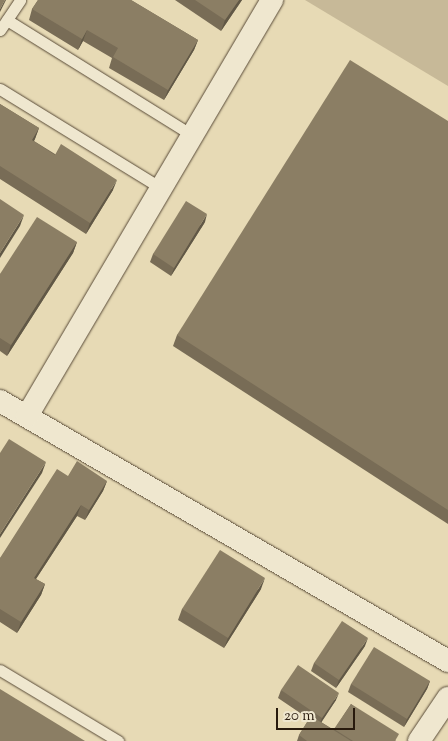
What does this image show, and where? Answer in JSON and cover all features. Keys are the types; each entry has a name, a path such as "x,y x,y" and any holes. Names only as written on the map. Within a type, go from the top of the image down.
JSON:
{"street":[{"path":"27,416 272,0"},
{"path":"0,401 448,661"},
{"path":"419,741 448,698"}],"lane":[{"path":"0,30 20,0"},
{"path":"7,20 192,135"},
{"path":"0,89 161,188"},
{"path":"0,670 118,741"}],"shaded area":[{"path":"305,0 448,0 448,86"}],"building":[{"path":"0,0 5,0 0,9"},
{"path":"38,0 131,0 198,40 168,90 113,57 118,48 87,30 82,39 32,9"},
{"path":"195,0 239,0 225,20"},
{"path":"350,60 448,121 448,510 177,335"},
{"path":"0,104 39,128 32,140 55,155 61,144 117,180 90,223 0,166"},
{"path":"0,199 24,215 0,253"},
{"path":"186,201 207,214 174,268 153,254"},
{"path":"37,217 77,242 11,345 0,338 0,274"},
{"path":"9,439 46,462 0,534 0,453"},
{"path":"77,461 107,481 89,510 81,505 34,578 45,584 21,622 0,609 0,558 57,469 68,476"},
{"path":"220,550 265,578 228,638 182,609"},
{"path":"342,621 368,638 339,680 314,663"},
{"path":"374,647 430,681 407,719 351,684"},
{"path":"298,665 339,693 322,718 281,690"},
{"path":"0,689 85,741 0,741"},
{"path":"351,704 399,734 395,741 353,741 334,729"},
{"path":"311,716 351,741 307,741 299,735"}]}
